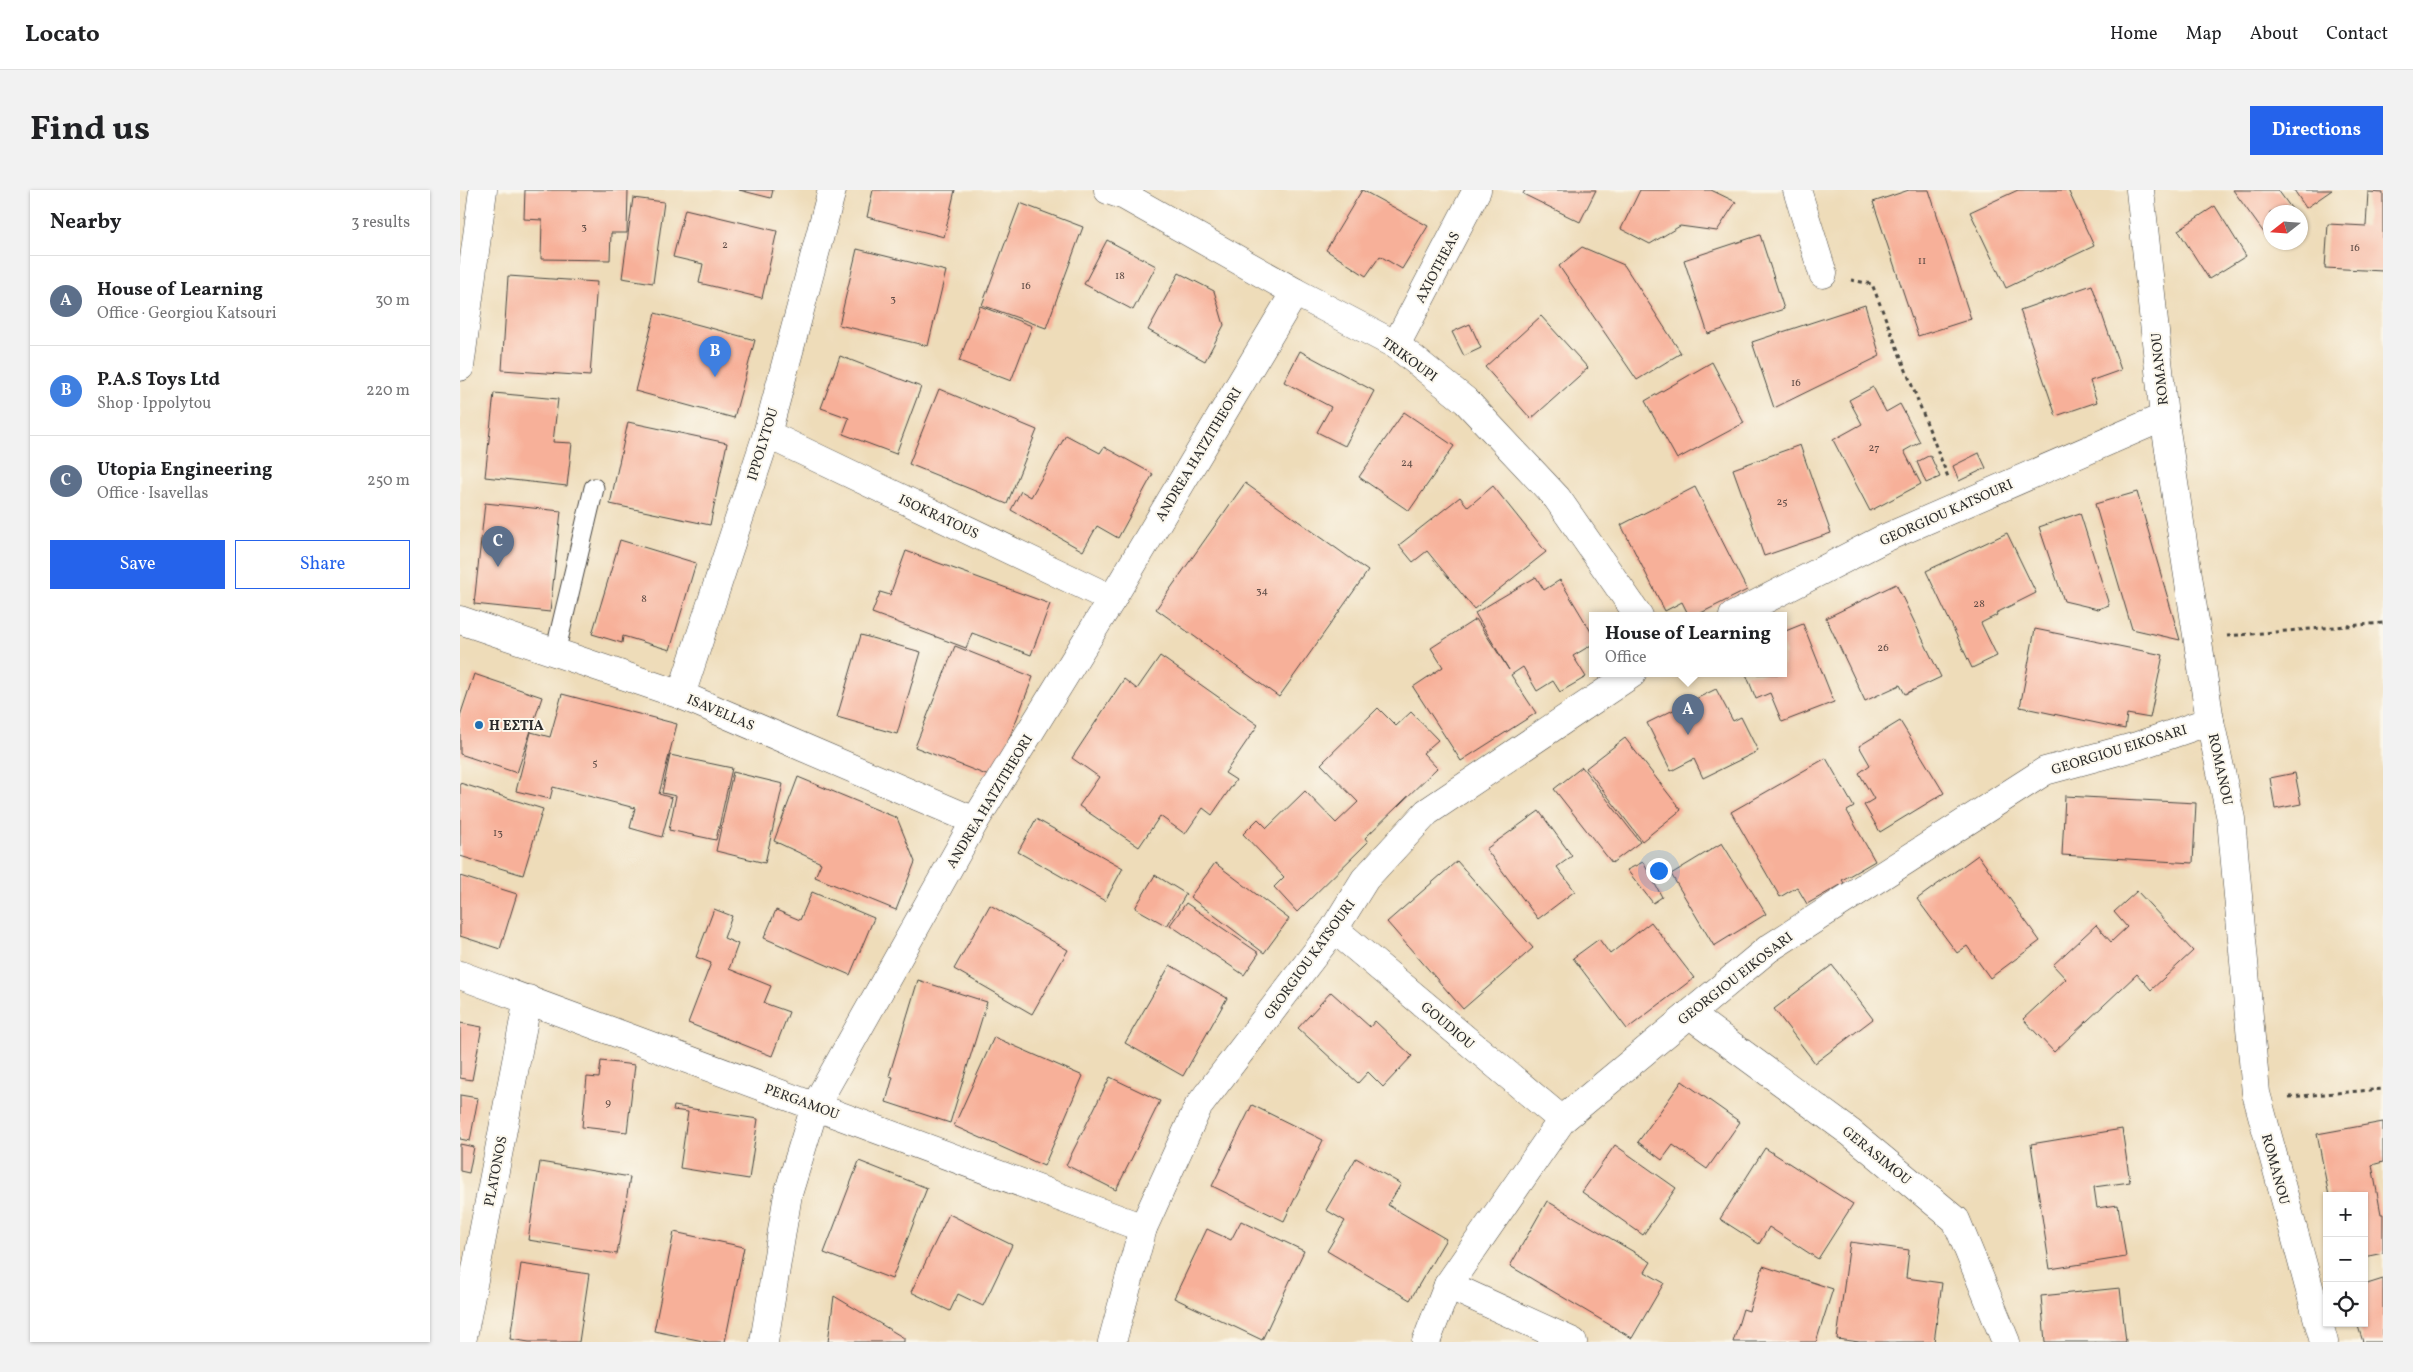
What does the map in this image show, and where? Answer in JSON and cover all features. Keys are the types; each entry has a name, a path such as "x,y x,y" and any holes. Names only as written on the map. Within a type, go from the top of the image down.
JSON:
{"street":[{"path":"460,368 483,190"},
{"name":"IPPOLYTOU","path":"681,695 767,434 832,190"},
{"name":"AXIOTHEAS","path":"1396,345 1478,190"},
{"path":"1797,190 1823,274"},
{"name":"ROMANOU","path":"2140,190 2164,417 2210,721 2231,819 2258,1100 2324,1342"},
{"name":"TRIKOUPI","path":"1120,192 1294,292 1396,345 1466,401 1557,498 1636,612"},
{"name":"ANDREA HATZITHEORI","path":"764,1342 788,1194 815,1106 975,821 1112,599 1294,292"},
{"name":"GEORGIOU KATSOURI","path":"1741,612 1883,539 2164,417"},
{"name":"ISOKRATOUS","path":"767,434 1112,599"},
{"name":"ISAVELLAS","path":"460,620 681,695 975,821"},
{"name":"GEORGIOU KATSOURI","path":"1112,1342 1143,1228 1198,1107 1334,930 1365,879 1427,812 1628,677"},
{"name":"GEORGIOU EIKOSARI","path":"1426,1342 1448,1285 1562,1120 1768,949 2045,771 2137,746 2210,721"},
{"name":"GOUDIOU","path":"1334,930 1562,1120"},
{"name":"PERGAMOU","path":"460,975 1143,1228"},
{"name":"PLATONOS","path":"462,1342 528,999"},
{"name":"GERASIMOU","path":"1689,1014 1851,1133 1956,1220 2006,1342"},
{"path":"1448,1285 1573,1342"}],"lane":[{"path":"555,653 594,488"}],"path":[{"path":"1823,274 1872,284 1960,506"},
{"path":"2220,637 2383,623"},
{"path":"2258,1100 2383,1089"}],"building":[{"path":"525,190 628,190 627,233 611,233 610,260 541,259 542,220 524,219"},
{"path":"739,190 773,190 771,198"},
{"path":"873,190 955,190 944,237 867,217"},
{"path":"1362,190 1428,226 1402,269 1380,256 1366,276 1326,250"},
{"path":"1525,190 1596,190 1580,222 1523,194"},
{"path":"1640,190 1711,190 1736,202 1717,231 1680,226 1650,244 1621,229"},
{"path":"1909,190 1929,190 1971,319 1918,336 1873,202"},
{"path":"2018,190 2068,190 2094,246 2006,288 1970,212"},
{"path":"2233,190 2278,190 2289,205 2263,205 2263,231"},
{"path":"2294,190 2332,190 2308,207 2304,205"},
{"path":"2368,192 2383,193 2383,271 2325,268 2328,224 2366,226"},
{"path":"633,198 664,202 653,283 622,278"},
{"path":"1020,203 1083,227 1046,328 982,305"},
{"path":"2215,206 2246,256 2209,279 2178,230"},
{"path":"685,209 777,231 762,298 699,283 703,264 673,257"},
{"path":"1760,235 1784,309 1708,334 1684,260"},
{"path":"1107,240 1156,266 1133,310 1084,284"},
{"path":"1582,247 1624,265 1681,353 1637,380 1559,266"},
{"path":"857,249 946,271 928,346 839,325"},
{"path":"1179,273 1214,291 1224,325 1205,361 1148,330"},
{"path":"508,276 597,282 590,376 502,370"},
{"path":"2092,285 2121,370 2090,381 2097,402 2056,416 2020,310"},
{"path":"1865,305 1880,356 1774,408 1752,342"},
{"path":"980,306 1032,326 1011,381 959,361"},
{"path":"655,313 755,340 734,418 635,391"},
{"path":"1541,316 1588,368 1531,419 1485,367"},
{"path":"1470,324 1481,348 1464,356 1452,332"},
{"path":"1300,351 1374,391 1345,446 1317,432 1331,407 1284,382"},
{"path":"840,356 921,387 896,454 843,434 849,418 821,408"},
{"path":"1712,362 1744,423 1677,459 1645,401"},
{"path":"1873,387 1886,412 1900,404 1920,442 1904,451 1921,484 1870,511 1833,440 1862,424 1849,400"},
{"path":"939,389 1037,430 1007,504 909,464"},
{"path":"494,393 558,399 553,442 572,443 567,486 485,477"},
{"path":"1404,412 1454,446 1409,511 1359,477"},
{"path":"628,422 727,443 710,525 610,504"},
{"path":"1066,435 1100,453 1104,447 1153,474 1118,538 1097,526 1083,551 1011,510 1021,491 1031,497"},
{"path":"1800,445 1831,533 1764,556 1733,469"},
{"path":"1979,453 1986,468 1959,481 1953,466"},
{"path":"1930,455 1940,477 1926,483 1917,462"},
{"path":"1245,483 1368,571 1279,697 1156,609"},
{"path":"1493,486 1546,552 1474,609 1427,551 1413,562 1399,545 1460,497 1468,507"},
{"path":"1695,487 1747,590 1703,612 1687,612 1682,602 1665,611 1621,525"},
{"path":"2137,492 2180,640 2132,629 2095,504"},
{"path":"485,503 561,511 550,612 474,604"},
{"path":"2080,513 2109,605 2098,609 2064,601 2039,527"},
{"path":"2007,533 2036,593 1996,613 1997,615 1981,623 1997,656 1972,668 1926,571"},
{"path":"620,540 696,563 670,650 623,636 622,643 592,634"},
{"path":"906,551 1050,604 1031,655 972,633 966,648 872,613 880,592 890,595"},
{"path":"1536,577 1544,590 1560,580 1589,628 1589,646 1573,656 1586,677 1560,692 1553,681 1537,691 1523,667 1511,675 1536,713 1461,761 1413,687 1443,667 1431,648 1476,619 1509,670 1475,613"},
{"path":"1896,584 1941,677 1905,694 1900,685 1865,701 1826,618"},
{"path":"1803,624 1834,702 1782,722 1770,693 1756,699 1747,677 1787,677 1787,630"},
{"path":"2035,629 2163,655 2150,718 2127,714 2125,729 2020,707"},
{"path":"861,635 921,652 897,734 837,717"},
{"path":"955,646 1033,677 994,778 915,747"},
{"path":"1160,656 1258,725 1225,773 1236,780 1212,815 1203,808 1185,834 1160,816 1139,847 1079,806 1099,777 1072,758 1124,679 1137,689"},
{"path":"474,674 542,697 517,773 460,754 460,716"},
{"path":"1716,689 1733,721 1741,717 1758,751 1703,778 1694,759 1671,771 1647,723"},
{"path":"562,694 677,724 659,794 672,798 662,837 630,828 635,808 553,787 550,799 516,791 531,732 550,737"},
{"path":"1378,708 1396,726 1411,712 1438,740 1423,753 1437,768 1365,838 1368,842 1297,912 1274,887 1284,877 1243,834 1258,819 1267,828 1305,791 1336,823 1358,802 1321,764"},
{"path":"1900,721 1944,793 1880,832 1864,805 1874,799 1859,773 1870,765 1859,746"},
{"path":"1625,738 1681,810 1642,841 1586,768"},
{"path":"670,755 732,768 716,840 669,830 676,796 662,793"},
{"path":"1826,758 1854,807 1847,811 1875,861 1842,880 1844,883 1807,904 1797,887 1780,897 1731,812"},
{"path":"1582,767 1640,842 1612,863 1554,789"},
{"path":"733,772 783,784 765,863 716,851"},
{"path":"2295,773 2301,804 2275,809 2270,778"},
{"path":"798,777 897,818 915,862 896,910 815,877 821,863 774,841"},
{"path":"460,783 543,809 523,875 460,856"},
{"path":"2065,796 2196,803 2193,863 2062,855"},
{"path":"1539,811 1572,856 1557,867 1575,891 1538,919 1486,849"},
{"path":"1036,819 1123,868 1105,901 1018,852"},
{"path":"1722,843 1766,914 1714,946 1671,874"},
{"path":"1978,855 2040,941 1990,978 1967,946 1957,953 1917,899"},
{"path":"1457,861 1533,948 1463,1009 1387,922"},
{"path":"1643,862 1662,897 1653,903 1627,870"},
{"path":"1215,863 1289,919 1264,953 1190,897"},
{"path":"1155,875 1186,894 1167,926 1135,908"},
{"path":"460,876 517,894 500,949 460,936"},
{"path":"2137,891 2193,951 2151,990 2137,974 2054,1052 2023,1019 2066,979 2053,965 2096,925 2111,942 2127,927 2114,912"},
{"path":"812,892 874,918 850,975 764,938 776,910 800,920"},
{"path":"1186,903 1259,953 1244,975 1170,925"},
{"path":"990,905 1068,950 1032,1014 954,969"},
{"path":"714,909 732,916 724,938 738,944 729,969 771,986 764,1003 789,1012 772,1056 688,1023 711,963 696,957"},
{"path":"1651,922 1694,978 1627,1029 1573,958 1599,939 1610,954"},
{"path":"1170,965 1227,998 1183,1076 1125,1043"},
{"path":"1832,965 1873,1019 1815,1063 1774,1009"},
{"path":"918,980 987,1002 950,1123 886,1102 893,1077 889,1076"},
{"path":"1331,992 1370,1027 1375,1021 1412,1056 1383,1087 1368,1072 1358,1083 1298,1028"},
{"path":"460,1023 482,1027 472,1080 460,1078"},
{"path":"994,1037 1083,1076 1044,1166 954,1126"},
{"path":"601,1061 635,1065 627,1132 582,1127 587,1077 599,1078"},
{"path":"1110,1077 1160,1101 1116,1190 1066,1165"},
{"path":"1682,1081 1740,1122 1707,1169 1673,1145 1662,1160 1638,1142"},
{"path":"460,1095 478,1098 470,1141 460,1139"},
{"path":"1252,1105 1323,1140 1284,1221 1212,1186"},
{"path":"674,1106 758,1119 749,1179 680,1168 688,1112 673,1110"},
{"path":"2383,1122 2383,1162 2372,1165 2381,1214 2383,1214 2383,1253 2368,1256 2368,1192 2328,1192 2317,1134"},
{"path":"2122,1129 2130,1182 2094,1187 2097,1208 2118,1205 2126,1257 2050,1269 2031,1144"},
{"path":"460,1144 474,1147 469,1173 460,1171"},
{"path":"1615,1145 1676,1188 1643,1235 1582,1192"},
{"path":"1765,1148 1853,1204 1818,1259 1769,1227 1759,1244 1720,1219"},
{"path":"1356,1158 1401,1184 1388,1205 1446,1239 1410,1300 1327,1251 1345,1221 1326,1210"},
{"path":"859,1161 927,1188 892,1279 824,1253"},
{"path":"540,1162 630,1177 617,1254 528,1240"},
{"path":"1547,1201 1651,1262 1645,1272 1664,1283 1632,1338 1510,1266"},
{"path":"949,1214 1012,1245 983,1306 958,1294 950,1311 911,1292"},
{"path":"1241,1221 1304,1251 1262,1340 1174,1298 1207,1229 1231,1240"},
{"path":"674,1232 744,1247 725,1342 708,1342 654,1331"},
{"path":"1850,1242 1909,1250 1906,1278 1942,1283 1934,1342 1859,1342 1837,1339"},
{"path":"521,1264 589,1274 579,1342 529,1342 510,1339"},
{"path":"1763,1266 1833,1289 1816,1342 1733,1342 1743,1309 1749,1311"},
{"path":"2383,1279 2383,1342 2363,1342 2358,1327 2368,1327 2368,1284"},
{"path":"2120,1288 2126,1342 2045,1342 2041,1296"},
{"path":"834,1296 904,1338 904,1342 828,1342"}],"place":[{"name":"P.A.S Toys Ltd","path":"715,377"},
{"name":"Utopia Engineering","path":"498,567"},
{"name":"Η ΕΣΤΙΑ","path":"479,725"},
{"name":"House of Learning","path":"1688,735"}]}
